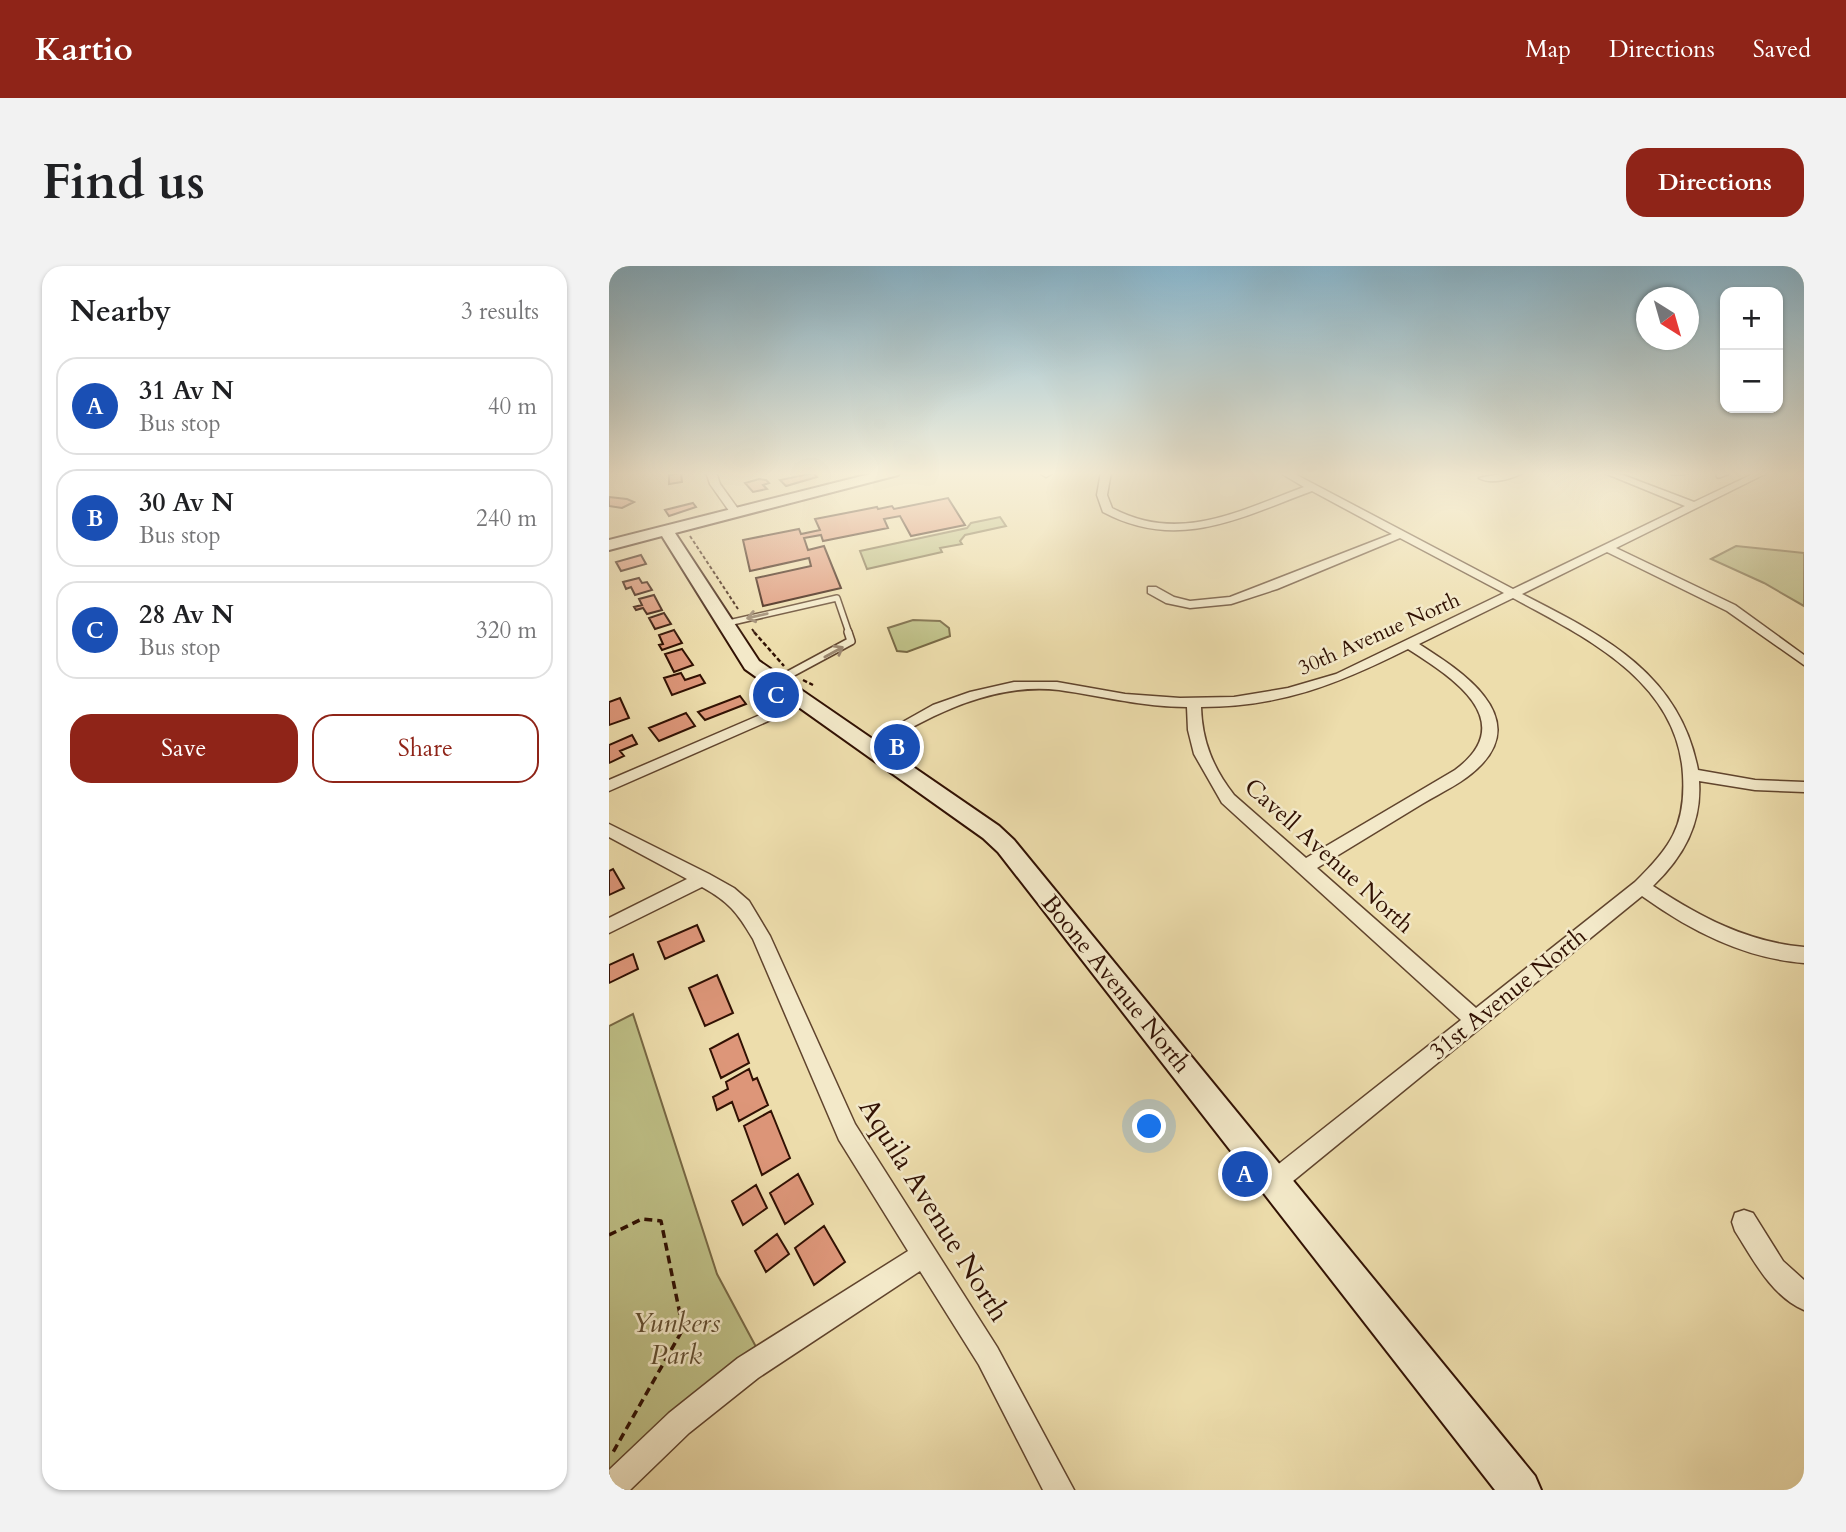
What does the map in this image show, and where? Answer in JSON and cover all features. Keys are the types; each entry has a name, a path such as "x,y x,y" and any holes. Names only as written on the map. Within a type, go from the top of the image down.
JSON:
{"street":[{"path":"609,545 673,529"},
{"name":"31st Avenue North","path":"1274,1182 1641,887 1677,846 1690,809 1691,774 1685,747 1662,698 1644,678 1601,642 1392,529"},
{"name":"30th Avenue North","path":"867,746 933,709 987,691 1015,686 1072,686 1121,697 1194,701 1247,700 1312,688 1646,529"},
{"name":"Boone Avenue North","path":"666,531 752,665 992,832 1006,846 1521,1490"},
{"path":"1152,590 1164,599 1179,602 1203,603 1239,598 1401,534"},
{"path":"1607,548 1731,608 1804,661"},
{"path":"1305,867 1459,774 1483,753 1489,738 1489,723 1474,691 1461,678 1409,644"},
{"path":"609,786 803,701"},
{"name":"Cavell Avenue North","path":"1194,701 1196,744 1216,783 1228,799 1476,1021"},
{"path":"1691,774 1755,785 1804,787"},
{"name":"Aquila Avenue North","path":"609,830 703,878 743,906 754,923 847,1132 1002,1379 1059,1490"},
{"path":"609,926 703,878"},
{"path":"1641,887 1676,910 1729,936 1763,948 1804,955"},
{"path":"1744,1222 1774,1270 1804,1297"},
{"path":"609,1489 679,1423 748,1367 925,1254"}],"lane":[{"path":"724,624 837,598 851,641 775,682"}],"path":[{"path":"609,1235 643,1219 656,1218 661,1221 683,1328 609,1460"}],"green space":[{"path":"962,529 992,529 965,535 960,541 962,544 940,548 942,552 867,569 860,551"},
{"path":"1736,546 1804,553 1804,606 1764,583 1711,559"},
{"path":"913,620 940,621 949,628 950,636 907,652 897,651 888,628"},
{"name":"Yunkers Park","path":"633,1014 717,1274 762,1358 609,1490 609,1026"}],"building":[{"path":"798,529 801,534 820,530 882,529 823,541 821,535 804,538 808,550 824,546 841,588 763,606 756,578 811,566 809,558 750,571 743,540"},
{"path":"907,529 945,529 911,536"},
{"path":"641,555 646,564 621,571 616,562"},
{"path":"639,578 642,583 647,582 652,590 635,595 631,587 626,589 623,582"},
{"path":"654,595 662,610 647,614 643,608 636,610 634,607 642,605 639,599"},
{"path":"664,613 671,624 655,629 649,618"},
{"path":"674,630 682,643 662,650 659,645 663,644 659,635"},
{"path":"682,649 693,665 674,672 665,654"},
{"path":"681,673 685,680 700,675 705,683 672,695 664,678"},
{"path":"740,696 746,704 705,720 698,712"},
{"path":"620,698 629,718 609,725 609,702"},
{"path":"686,713 695,726 659,741 649,728"},
{"path":"632,735 637,744 620,751 624,756 609,763 609,745"},
{"path":"613,869 624,888 609,895 609,871"},
{"path":"697,925 704,941 665,959 658,942"},
{"path":"633,954 638,969 609,983 609,965"},
{"path":"717,975 733,1013 705,1026 689,988"},
{"path":"738,1034 749,1063 721,1078 710,1049"},
{"path":"749,1069 753,1080 757,1078 768,1105 739,1121 732,1102 717,1110 713,1097 728,1089 726,1082"},
{"path":"771,1111 790,1158 762,1175 744,1126"},
{"path":"798,1174 813,1204 785,1224 770,1193"},
{"path":"756,1185 767,1208 743,1225 732,1201"},
{"path":"824,1226 845,1262 814,1285 795,1248"},
{"path":"777,1234 789,1254 766,1272 755,1251"}],"place":[{"name":"28 Av N","path":"776,695"},
{"name":"30 Av N","path":"897,747"},
{"name":"31 Av N","path":"1245,1174"}]}
